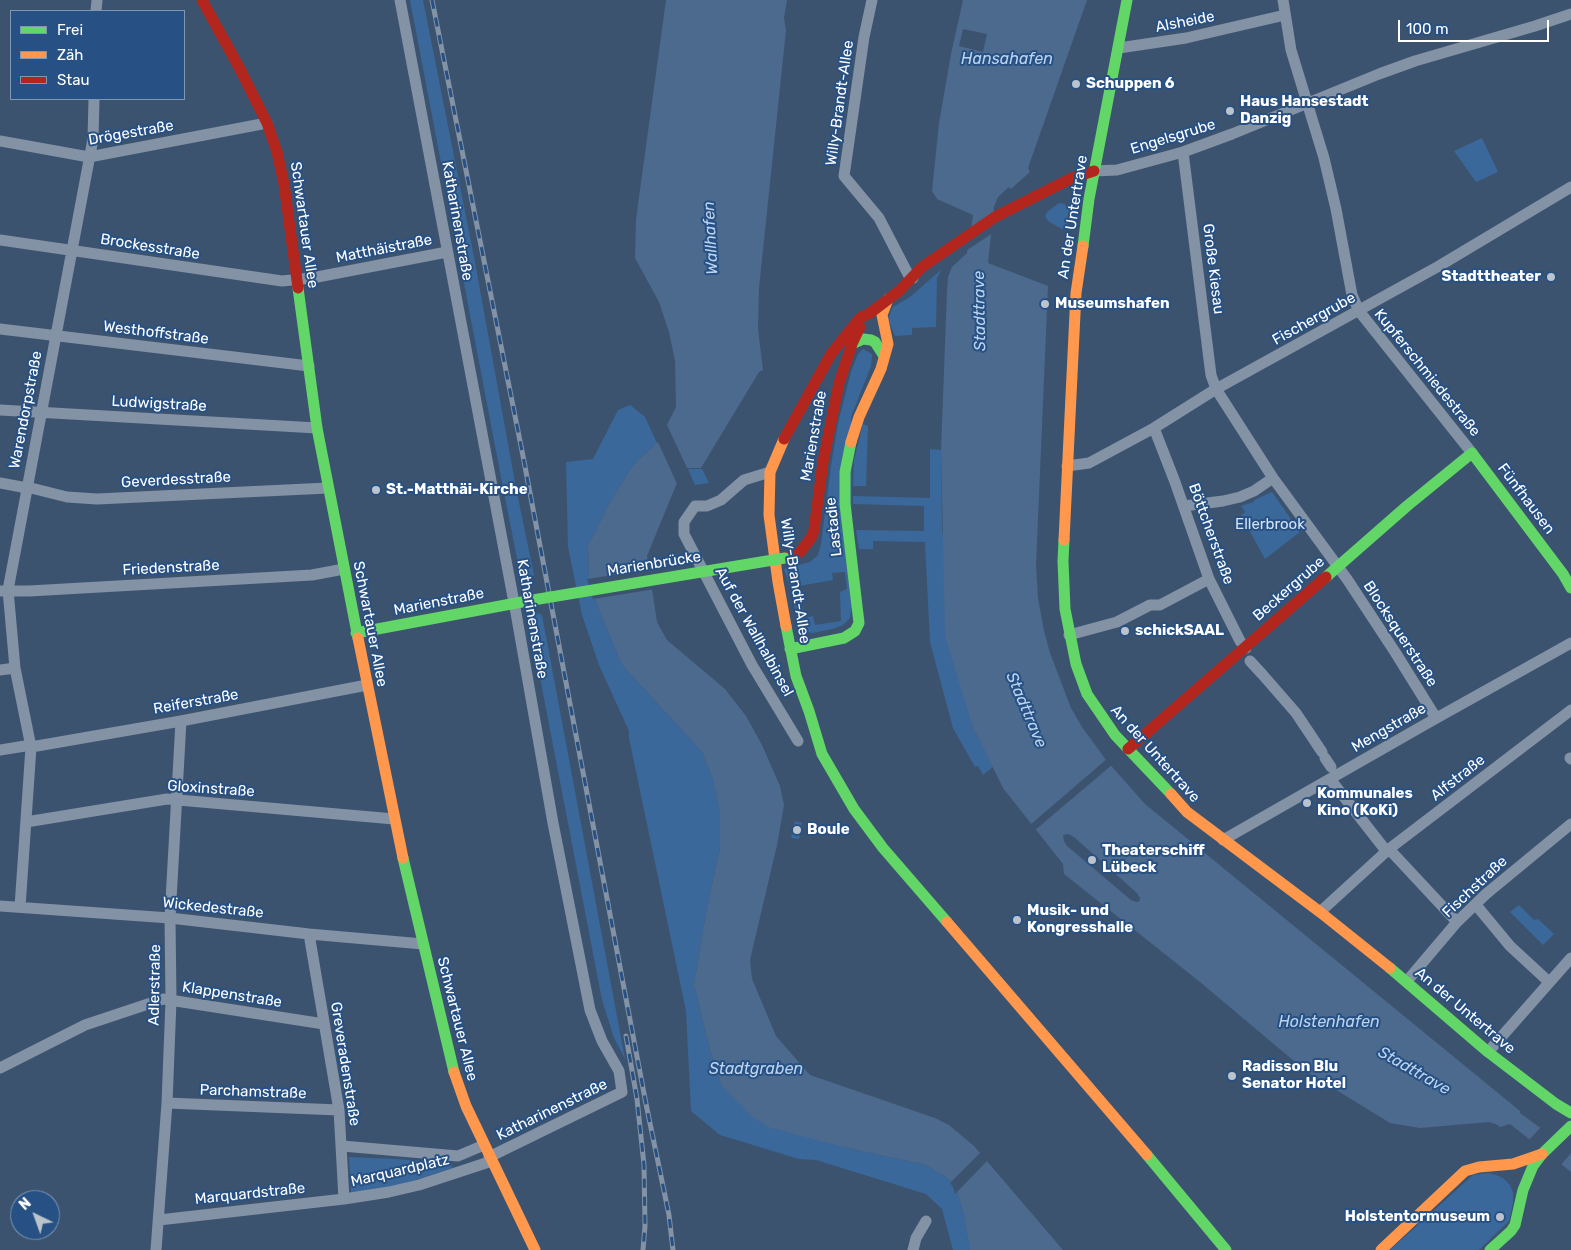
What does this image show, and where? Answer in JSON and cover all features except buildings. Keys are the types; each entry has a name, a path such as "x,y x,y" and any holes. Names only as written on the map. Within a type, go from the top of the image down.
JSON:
{"main road":[{"name":"Schwartauer Allee","path":"202,0 267,123 277,152 284,184 317,428 328,488 394,819 423,944 455,1076 466,1106 490,1159 535,1250"},
{"name":"An der Untertrave","path":"1126,0 1094,171 1076,292 1063,561 1065,609 1069,635 1076,664 1087,694 1100,715 1128,749 1187,812 1320,912 1407,981 1488,1052 1556,1104 1571,1113"},
{"name":"Willy-Brandt-Allee","path":"1094,171 1072,178 1022,204 946,254 870,313 860,318 831,354 785,436 770,472 769,515 778,582 796,676 822,754 854,809 883,848 1133,1138 1226,1250"},
{"name":"Lastadie","path":"790,649 844,638 858,627 859,616 845,504 845,472 850,444 859,417 881,369 888,344 882,315 888,299"},
{"name":"Marienstraße","path":"785,558 800,552 811,538 814,530 823,462 839,383 859,328 870,313"},
{"path":"852,344 862,338 871,340 875,342 884,356"},
{"path":"809,392 826,380 839,383"},
{"name":"Beckergrube","path":"1128,749 1247,655 1338,567 1407,506 1472,453"},
{"name":"Fünfhausen","path":"1472,453 1563,574 1571,588"},
{"name":"Marienbrücke","path":"527,601 785,558"},
{"name":"Marienstraße","path":"356,633 527,601"},
{"path":"1494,1249 1515,1225 1526,1181 1533,1166 1543,1153 1567,1130"},
{"path":"1381,1250 1465,1172 1480,1167 1513,1164 1543,1153"}],"street":[{"name":"Katharinenstraße","path":"400,0 514,603 553,822 590,1010 602,1041 619,1071 622,1092 490,1159"},
{"name":"Willy-Brandt-Allee","path":"872,0 864,37 844,176 879,218 908,274 913,278"},
{"name":"Kupferschmiedestraße","path":"1283,0 1291,50 1324,158 1336,208 1352,295 1359,311 1472,453"},
{"name":"Engelsgrube","path":"1094,171 1117,170 1183,152 1372,76 1415,61 1571,14"},
{"name":"Alsheide","path":"1118,48 1173,41 1285,15"},
{"name":"Warendorpstraße","path":"20,907 31,746 15,668 4,591 27,487 93,140 94,100"},
{"name":"Drögestraße","path":"0,141 89,157 267,123"},
{"name":"Große Kiesau","path":"1183,152 1212,375 1216,389"},
{"name":"Fischergrube","path":"1067,466 1089,463 1154,428 1216,389 1439,266 1571,187"},
{"name":"Brockesstraße","path":"0,240 268,280 297,280"},
{"name":"Matthäistraße","path":"297,280 447,252"},
{"name":"Westhoffstraße","path":"0,329 309,366"},
{"path":"1216,389 1274,478 1338,567"},
{"name":"Ludwigstraße","path":"0,410 317,428"},
{"name":"Böttcherstraße","path":"1154,428 1209,579 1247,655 1296,713 1328,764 1388,851 1457,922"},
{"name":"Auf der Wallhalbinsel","path":"770,472 744,480 721,500 707,506 695,506 684,522 684,534 752,664 798,741"},
{"path":"1184,506 1240,497 1254,491 1274,478"},
{"name":"Geverdesstraße","path":"0,483 67,496 97,499 328,488"},
{"name":"Blocksquerstraße","path":"1338,567 1395,652 1436,718"},
{"name":"Friedenstraße","path":"4,591 312,575 344,569"},
{"path":"1069,635 1117,622 1150,604 1160,605 1209,579"},
{"name":"Mengstraße","path":"1223,840 1241,829 1328,764 1436,718 1571,643"},
{"path":"0,670 15,668"},
{"name":"Reiferstraße","path":"0,750 180,721 367,685"},
{"name":"Alfstraße","path":"1320,912 1388,851 1571,710"},
{"name":"Adlerstraße","path":"156,1250 167,1103 171,1001 170,918 180,721"},
{"name":"Gloxinstraße","path":"26,822 166,799 394,819"},
{"name":"Fischstraße","path":"1407,981 1457,922 1486,894 1571,824"},
{"path":"1476,905 1510,946 1549,982"},
{"name":"Wickedestraße","path":"0,906 170,918 309,934 423,944"},
{"name":"Greveradenstraße","path":"309,934 339,1110 344,1199"},
{"path":"1488,1052 1571,958"},
{"name":"Klappenstraße","path":"0,1068 85,1025 163,999 324,1024"},
{"name":"Parchamstraße","path":"167,1103 339,1110"},
{"name":"Marquardplatz","path":"342,1146 458,1156 484,1145"},
{"name":"Marquardplatz","path":"458,1156 463,1172"},
{"name":"Marquardplatz","path":"344,1199 389,1192 463,1172 490,1159"},
{"name":"Marquardstraße","path":"159,1220 344,1199"},
{"path":"913,1250 916,1238 926,1221"}],"green space":[{"path":"410,0 423,0 474,257 516,488 534,575 525,589 523,589 501,477"},
{"path":"1482,138 1498,172 1476,182 1454,151"},
{"path":"1059,203 1064,204 1070,210 1071,215 1067,226 1062,229 1048,221 1045,216 1047,212"},
{"path":"942,269 937,278 936,327 912,328 912,335 895,336 888,319 893,307 910,297"},
{"path":"863,349 872,354 871,366 851,417 852,606 850,618 843,625 813,633 803,631 798,625 792,593 784,569 810,562 818,555 838,423 851,372 858,354","holes":["845,572 847,589 840,592 841,621 815,625 813,616 804,618 799,586 833,580 832,573"]},
{"path":"630,405 645,417 657,443 633,465 610,502 588,546 589,577 598,608 622,665 702,752 712,777 720,812 720,848 707,907 694,985 721,1085 847,1148 926,1165 949,1179 955,1185 963,1212 970,1250 953,1250 942,1209 926,1194 816,1160 799,1159 720,1135 691,1111 686,1011 629,731 599,665 582,615 568,547 566,462 593,459 618,410"},
{"path":"863,424 868,426 866,486 853,486 854,460"},
{"path":"930,449 941,450 942,530 972,725 993,767 983,775 978,766 975,767 953,728 930,642 925,542 873,541 873,549 859,549 856,530 924,531 924,506 853,504 853,496 930,498"},
{"path":"688,469 702,469 709,483 695,485"},
{"name":"Ellerbrook","path":"1272,492 1300,532 1265,559 1241,515 1245,512 1241,506 1254,502 1254,500"},
{"path":"529,609 542,615 625,1059 614,1038 602,1000 534,646"},
{"name":"Boule","path":"795,821 802,823 799,839 791,838"},
{"path":"1519,905 1534,920 1538,919 1554,934 1543,945 1510,912"},
{"path":"349,1157 451,1163 452,1168 397,1186 352,1193"},
{"path":"1488,1173 1503,1178 1510,1185 1513,1193 1513,1203 1509,1221 1479,1250 1390,1250 1473,1175"}],"water":[{"path":"666,0 787,0 784,18 786,30 759,288 758,329 763,370 759,372 701,468 683,468 647,556 657,622 667,640 725,689 746,716 762,745 780,786 784,805 777,845 750,960 752,979 776,1036 810,1075 935,1118 949,1125 974,1146 1063,1250 970,1250 963,1212 955,1185 949,1179 926,1165 847,1148 768,1127 751,1116 721,1085 694,985 707,907 720,848 720,812 712,777 702,752 622,665 598,608 589,578 588,546 610,502 633,465 659,441 676,407 675,361 669,332 659,302 635,258 636,219"},
{"name":"Holstenhafen","path":"963,0 1087,0 1028,168 1030,172 1011,189 1009,187 998,197 994,207 988,263 1048,286 1036,565 1038,598 1044,631 1050,653 1071,708 1106,760 1145,804 1520,1111 1520,1113 1539,1127 1571,1140 1571,1172 1510,1124 1500,1127 1489,1122 1420,1128 1390,1123 1307,1072 1200,982 1064,874 1063,864 1003,788 972,725 945,636 941,450 947,291 948,277 952,267 967,253 973,215 937,199 932,191 939,123","holes":["1068,834 1074,837 1137,893 1140,901 1131,900 1067,846 1063,835"]}],"pier":[{"path":"963,29 987,34 983,52 959,46"},
{"path":"995,219 993,233 961,254 965,251 969,227"},
{"path":"667,425 688,470 684,470 678,486 657,440 663,427"},
{"path":"652,569 655,589 593,599 587,579"},
{"path":"1108,758 1113,764 1034,831 1030,825"},
{"path":"1542,1126 1571,1138 1571,1153 1560,1166 1528,1141"},
{"path":"982,1151 989,1159 955,1194 950,1183"}],"railway":[{"path":"432,0 523,456 646,1104 669,1215 673,1250"},
{"path":"626,1036 637,1099 644,1165 645,1226 643,1250"}],"traffic: fast":[{"path":"1083,246 1089,199 1127,0"},
{"path":"298,288 317,428 358,638"},
{"path":"852,344 863,339 871,340 875,342 884,356"},
{"path":"790,649 844,638 855,631 859,623 845,504 845,472 851,442"},
{"path":"1326,577 1407,506 1472,453 1563,574 1571,588"},
{"path":"1064,540 1065,609 1076,664 1087,694 1115,735 1171,794"},
{"path":"527,601 785,558"},
{"path":"356,633 527,601"},
{"path":"786,626 796,676 822,754 854,809 883,848 947,922"},
{"path":"403,858 454,1072"},
{"path":"1390,968 1488,1052 1556,1104 1571,1113"},
{"path":"1490,1250 1515,1225 1523,1190 1533,1166 1542,1154 1571,1126"},
{"path":"1147,1155 1226,1250"}],"traffic: slow":[{"path":"1064,540 1076,293 1083,246"},
{"path":"851,442 859,417 881,369 888,344 882,315 888,299"},
{"path":"784,439 770,472 769,515 786,626"},
{"path":"358,638 403,858"},
{"path":"1171,794 1187,812 1320,912 1390,968"},
{"path":"947,922 1147,1155"},
{"path":"454,1072 466,1106 535,1250"},
{"path":"1381,1250 1465,1171 1479,1167 1513,1164 1542,1154"}],"traffic: jam":[{"path":"202,0 267,123 277,152 284,184 298,288"},
{"path":"784,439 831,354 860,318 870,313 899,291 922,267 995,217 1072,178 1094,171"},
{"path":"785,558 800,552 811,538 814,530 823,462 839,383 852,344 860,327"},
{"path":"1128,749 1326,577"}],"place":[{"name":"Schuppen 6","path":"1076,84"},
{"name":"Haus Hansestadt Danzig","path":"1230,111"},
{"name":"Stadttheater","path":"1551,277"},
{"name":"Museumshafen","path":"1045,304"},
{"name":"St.-Matthäi-Kirche","path":"376,490"},
{"name":"schickSAAL","path":"1125,631"},
{"name":"Kommunales Kino (KoKi)","path":"1307,803"},
{"name":"Boule","path":"797,830"},
{"name":"Theaterschiff Lübeck","path":"1092,860"},
{"name":"Musik- und Kongresshalle","path":"1017,920"},
{"name":"Radisson Blu Senator Hotel","path":"1232,1076"},
{"name":"Holstentormuseum","path":"1500,1217"}],"water label":[{"name":"Hansahafen","path":"1007,59"},
{"name":"Wallhafen","path":"711,238"},
{"name":"Stadttrave","path":"980,311"},
{"name":"Stadttrave","path":"1026,710"},
{"name":"Stadtgraben","path":"756,1069"},
{"name":"Stadttrave","path":"1414,1071"}]}
